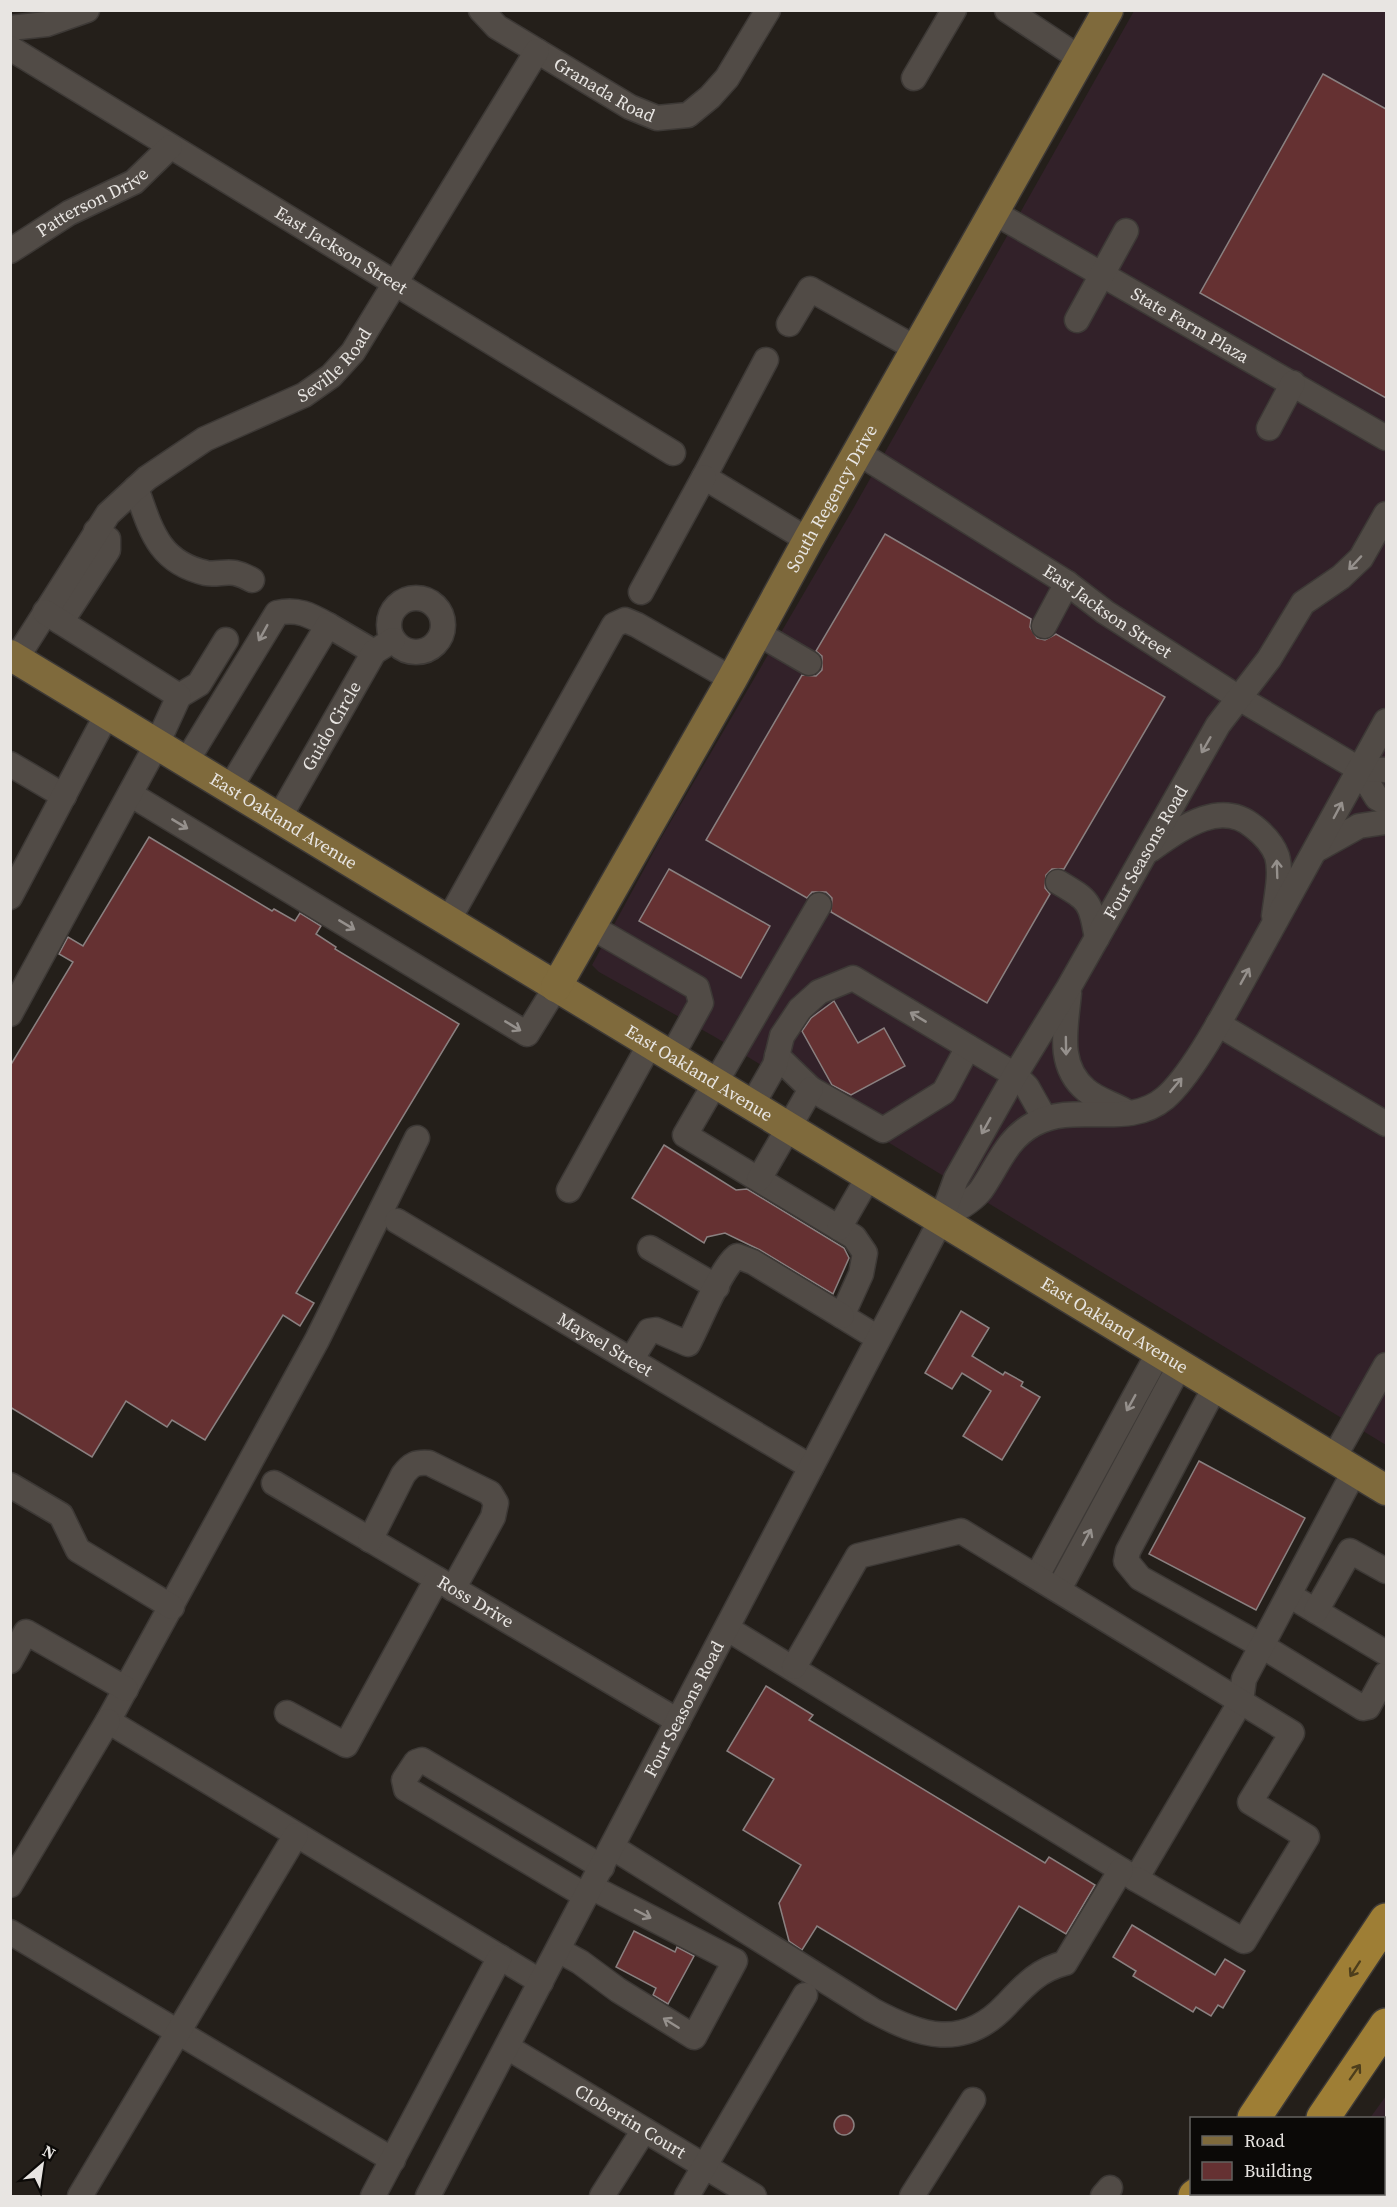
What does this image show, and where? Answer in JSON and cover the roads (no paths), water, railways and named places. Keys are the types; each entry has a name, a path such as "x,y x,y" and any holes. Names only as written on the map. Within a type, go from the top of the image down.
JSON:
{"highway":[{"path":"1255,2117 1386,1920"},
{"path":"1324,2117 1386,2025"}],"main road":[{"name":"South Regency Drive","path":"556,987 732,680 756,632 1108,10"},
{"name":"East Oakland Avenue","path":"13,657 1386,1490"}],"street":[{"path":"10,28 47,24 87,10"},
{"path":"481,10 498,27 537,51"},
{"name":"Granada Road","path":"537,51 630,107 657,118 688,115 710,97 727,78 768,10"},
{"path":"914,78 954,10"},
{"path":"1007,10 1081,59"},
{"name":"East Jackson Street","path":"10,48 673,453"},
{"name":"Seville Road","path":"13,657 53,617 96,531 108,514 136,488 184,450 296,399 331,376 363,339 394,284 537,51"},
{"name":"Patterson Drive","path":"10,251 69,213 134,182 170,147"},
{"name":"State Farm Plaza","path":"995,213 1386,438"},
{"path":"1077,320 1126,231"},
{"path":"789,324 810,289 917,349"},
{"path":"641,592 766,360"},
{"path":"1269,428 1293,383"},
{"name":"East Jackson Street","path":"858,452 1067,583 1105,612 1239,698 1359,769 1377,798 1386,803"},
{"path":"704,477 808,540"},
{"path":"136,488 155,540 166,554 184,567 209,573 234,573 252,580"},
{"name":"Four Seasons Road","path":"428,2196 941,1220 956,1179 1015,1075 1069,987 1218,725 1269,659 1303,603 1341,577 1361,558 1386,514"},
{"path":"1044,626 1067,583"},
{"path":"186,762 277,613 292,609 308,614 328,625 230,788"},
{"path":"53,617 179,696"},
{"path":"448,921 614,625 625,620 637,625 732,680"},
{"name":"Guido Circle","path":"279,818 383,646 328,625"},
{"path":"756,632 809,663"},
{"path":"10,1014 157,744 179,696 199,684 226,640"},
{"path":"10,897 107,714"},
{"name":"Four Seasons Road","path":"941,1220 980,1191 1004,1150 1034,1124 1045,1119 1075,1113 1086,1112 1106,1116 1143,1110 1165,1098 1180,1082 1218,1024 1386,721"},
{"path":"10,764 64,796"},
{"name":"East Jackson Street","path":"1359,769 1386,770"},
{"path":"130,794 527,1034 556,987"},
{"path":"1144,854 1184,826 1209,816 1229,815 1248,821 1264,835 1277,856 1278,878 1272,927"},
{"path":"1316,850 1359,826 1386,822"},
{"path":"1097,938 1092,910 1086,899 1060,878 1091,892 1125,889"},
{"path":"819,905 685,1135 854,1238 865,1253 861,1274 842,1316"},
{"path":"569,1190 661,1050 701,1003 697,988 590,926"},
{"path":"752,1105 777,1056 782,1036 800,1009 819,992 853,978 1015,1075 1027,1087 1045,1119"},
{"path":"1069,987 1065,1051 1069,1069 1087,1091 1127,1113"},
{"path":"1218,1024 1386,1124"},
{"path":"777,1056 811,1089 883,1130 944,1092 968,1047"},
{"path":"759,1179 811,1089"},
{"path":"10,1885 108,1721 172,1607 316,1340 417,1138"},
{"path":"839,1228 868,1176"},
{"name":"Maysel Street","path":"397,1221 811,1467"},
{"path":"650,1248 717,1287"},
{"path":"631,1360 649,1331 656,1330 688,1344 717,1287 723,1269 736,1256 745,1257 878,1338"},
{"path":"1037,1576 1169,1359"},
{"path":"1059,1589 1169,1359"},
{"path":"558,1950 694,2037 735,1961 598,1874 422,1761 416,1762 404,1780 406,1789 598,1874 901,2026 933,2036 960,2034 984,2024 1004,2008 1030,1979 1047,1968 1065,1963 1129,1874 1241,1701 1245,1679 1289,1595 1386,1365"},
{"path":"1215,1387 1128,1551 1126,1561 1140,1578 1262,1646 1363,1708 1368,1707 1386,1674"},
{"path":"287,1713 346,1745 445,1584 493,1517 496,1503 484,1490 429,1463 418,1462 410,1466 403,1475 370,1540"},
{"name":"Ross Drive","path":"274,1483 678,1721"},
{"path":"10,1485 61,1515 78,1550 172,1607"},
{"path":"728,1629 794,1667 891,1730 1129,1874 1244,1941 1307,1837 1250,1802 1292,1733 961,1531 858,1556 794,1667"},
{"path":"1316,1611 1350,1551 1386,1571"},
{"path":"1289,1595 1386,1653"},
{"path":"10,1661 26,1632 126,1689"},
{"path":"108,1721 541,1982"},
{"path":"80,2196 296,1835"},
{"path":"10,1932 393,2160"},
{"path":"373,2196 500,1957"},
{"path":"687,2196 805,1995"},
{"name":"Clobertin Court","path":"507,2047 754,2196"},
{"path":"912,2196 973,2100"},
{"path":"602,2196 644,2130"}]}
